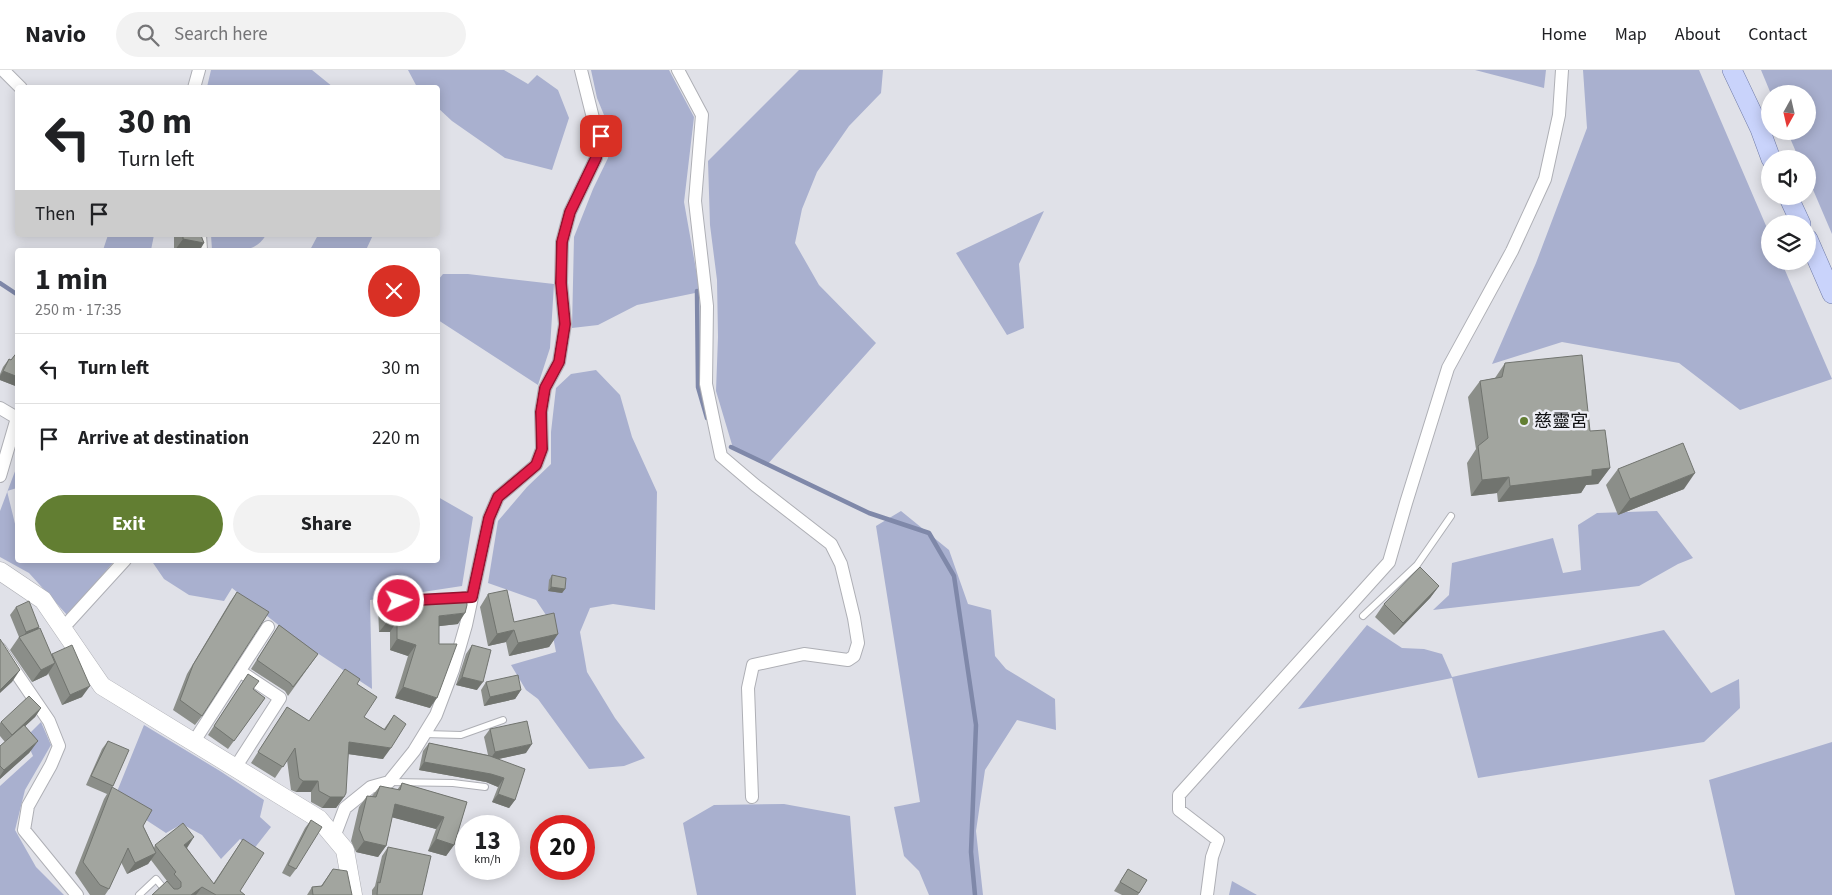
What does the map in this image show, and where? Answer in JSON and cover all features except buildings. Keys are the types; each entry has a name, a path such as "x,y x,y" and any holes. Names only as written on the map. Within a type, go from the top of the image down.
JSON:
{"main road":[{"path":"1732,70 1760,129 1768,150"},
{"path":"1816,257 1832,294"}],"street":[{"path":"4,70 18,85"},
{"path":"195,85 199,70"},
{"path":"334,837 345,808 371,787 389,782 414,751 436,715 466,625 468,597 489,518 498,497 536,465 542,449 541,412 545,388 559,362 565,324 561,283 562,242 570,212 596,158 601,136 593,118 581,70"},
{"path":"678,70 702,115 695,201 708,306 706,384 721,456 755,486 831,544 841,564 858,643 854,656 848,660 804,654 753,665 748,688 752,797"},
{"path":"1207,895 1212,857 1218,840 1179,810 1179,795 1389,562 1448,368 1512,251 1545,179 1559,115 1562,70"},
{"path":"0,408 15,417"},
{"path":"0,476 15,425"},
{"path":"63,628 122,563"},
{"path":"0,571 43,600 102,686 319,819 345,850 353,895"},
{"path":"193,743 268,627"},
{"path":"0,649 49,721 59,746 51,765 28,806 24,830 77,895"},
{"path":"235,768 280,698 240,671"}],"lane":[{"path":"1363,616 1417,565 1451,516"},
{"path":"401,618 399,601 427,599"},
{"path":"425,734 461,735 504,720"},
{"path":"389,782 453,783 485,787"},
{"path":"139,895 156,878 169,895"}],"shaded area":[{"path":"211,70 312,70 331,85 207,85"},
{"path":"408,70 504,70 528,84 537,75 558,90 569,118 552,170 505,158 452,121 440,110 440,85 416,85"},
{"path":"591,70 669,70 694,117 684,202 700,292 637,305 598,325 572,328 574,237 593,189 608,158 611,132 597,98"},
{"path":"799,70 883,70 881,93 849,126 817,172 802,209 795,243 819,285 876,343 766,466 733,448 716,391 718,337 717,280 710,225 708,161"},
{"path":"1475,70 1546,70 1544,88"},
{"path":"1583,70 1699,70 1761,215 1761,270 1785,270 1832,379 1740,410 1679,363 1562,342 1492,364 1536,263 1587,128"},
{"path":"1761,70 1832,70 1832,234 1816,197 1816,150 1795,150 1791,140 1816,140 1816,85 1767,85"},
{"path":"1044,211 1019,264 1024,328 1007,335 956,253"},
{"path":"107,237 154,237 151,248 104,248"},
{"path":"211,237 265,237 261,242 251,248 212,248"},
{"path":"317,237 372,237 367,248 311,248"},
{"path":"443,274 468,274 554,284 550,348 538,385 440,321 440,278"},
{"path":"596,370 620,395 632,437 657,492 655,610 613,604 590,608 580,632 587,672 615,718 645,758 624,766 589,769 538,699 526,690 511,665 556,652 550,621 536,600 488,583 498,521 527,487 551,464 551,432 556,388 571,374"},
{"path":"15,472 15,489 8,491"},
{"path":"7,492 15,524 15,563 112,563 68,616 29,573 0,557 0,511"},
{"path":"440,498 473,517 462,586 370,600 372,689 296,639 232,588 224,601 189,595 164,579 153,563 440,563"},
{"path":"901,511 949,550 968,604 991,610 995,656 1006,669 1055,699 1056,730 1017,720 985,770 976,831 983,895 929,895 919,871 904,856 894,807 920,802 876,526"},
{"path":"1657,511 1693,558 1678,564 1639,586 1433,610 1449,595 1452,563 1553,538 1563,573 1581,570 1578,525 1597,513"},
{"path":"1367,625 1402,648 1424,649 1442,654 1452,677 1664,630 1711,693 1739,679 1740,708 1704,742 1478,778 1452,678 1298,709"},
{"path":"41,722 51,745 25,790 15,830 36,867 64,895 0,895 0,786 33,756 25,738"},
{"path":"144,725 264,800 260,817 271,827 253,850 240,839 221,859 202,835 182,824 166,833 114,799"},
{"path":"1832,742 1832,895 1735,895 1709,780"},
{"path":"784,804 850,816 856,895 697,895 683,823 714,805"},
{"path":"1232,881 1257,895 1229,895"}],"waterway":[{"path":"0,283 15,293"},
{"path":"697,291 698,387 707,418"},
{"path":"731,447 869,513 929,533 954,576 976,725 971,852 975,895"}],"place":[{"name":"慈靈宮","path":"1524,421"}],"route":[{"path":"399,601 472,597 489,518 498,497 536,465 542,449 541,412 545,388 559,362 565,324 561,283 562,242 570,212 596,158 601,136"}]}
